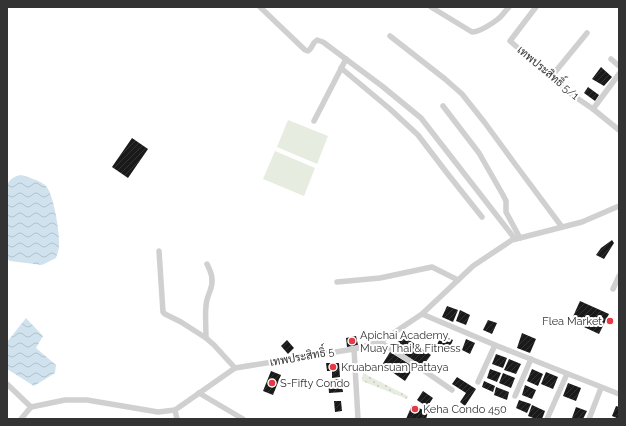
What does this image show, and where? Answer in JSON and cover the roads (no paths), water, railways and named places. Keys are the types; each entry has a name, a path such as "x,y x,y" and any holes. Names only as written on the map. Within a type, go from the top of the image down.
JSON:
{"street":[{"path":"260,7 305,50 310,50 315,41 319,40 323,42 382,86 421,118 518,239"},
{"path":"431,7 472,32 475,32 497,19 509,7"},
{"name":"เทพประสิทธิ์ 5/1","path":"536,7 510,41 551,77 619,130"},
{"path":"551,77 587,33"},
{"path":"390,36 462,94 562,227"},
{"path":"314,121 346,59"},
{"path":"611,59 619,66"},
{"path":"341,68 418,135 482,217"},
{"path":"592,109 619,74"},
{"path":"443,106 479,153 503,195 506,201 506,212 518,239"},
{"name":"เทพประสิทธิ์ 5","path":"174,410 235,368 354,349 380,342 422,314 473,266 512,240 582,222 618,207"},
{"path":"159,250 163,312 206,338 235,368"},
{"path":"206,264 211,273 212,281 206,306 206,338"},
{"path":"337,282 380,278 431,267 458,280"},
{"path":"613,289 619,276"},
{"path":"422,314 495,345 619,394"},
{"path":"380,342 452,390"},
{"path":"478,382 495,345"},
{"path":"354,349 358,419"},
{"path":"514,396 531,359"},
{"path":"547,419 567,374"},
{"path":"7,384 31,407"},
{"path":"589,419 601,388"},
{"path":"199,393 242,419"},
{"path":"21,419 31,407 65,400 94,401 158,412 174,410 177,419"}],"water":[{"path":"21,175 44,184 52,197 59,233 59,249 56,258 42,265 10,261 7,259 7,187 12,179"},
{"path":"26,318 43,336 36,348 56,365 55,373 34,386 7,369 7,342"}],"place":[{"name":"Flea Market","path":"610,321"},
{"name":"Apichai Academy, Muay Thai & Fitness","path":"352,341"},
{"name":"Kruabansuan Pattaya","path":"333,367"},
{"name":"S-Fifty Condo","path":"272,383"},
{"name":"Keha Condo 450","path":"415,409"}]}
